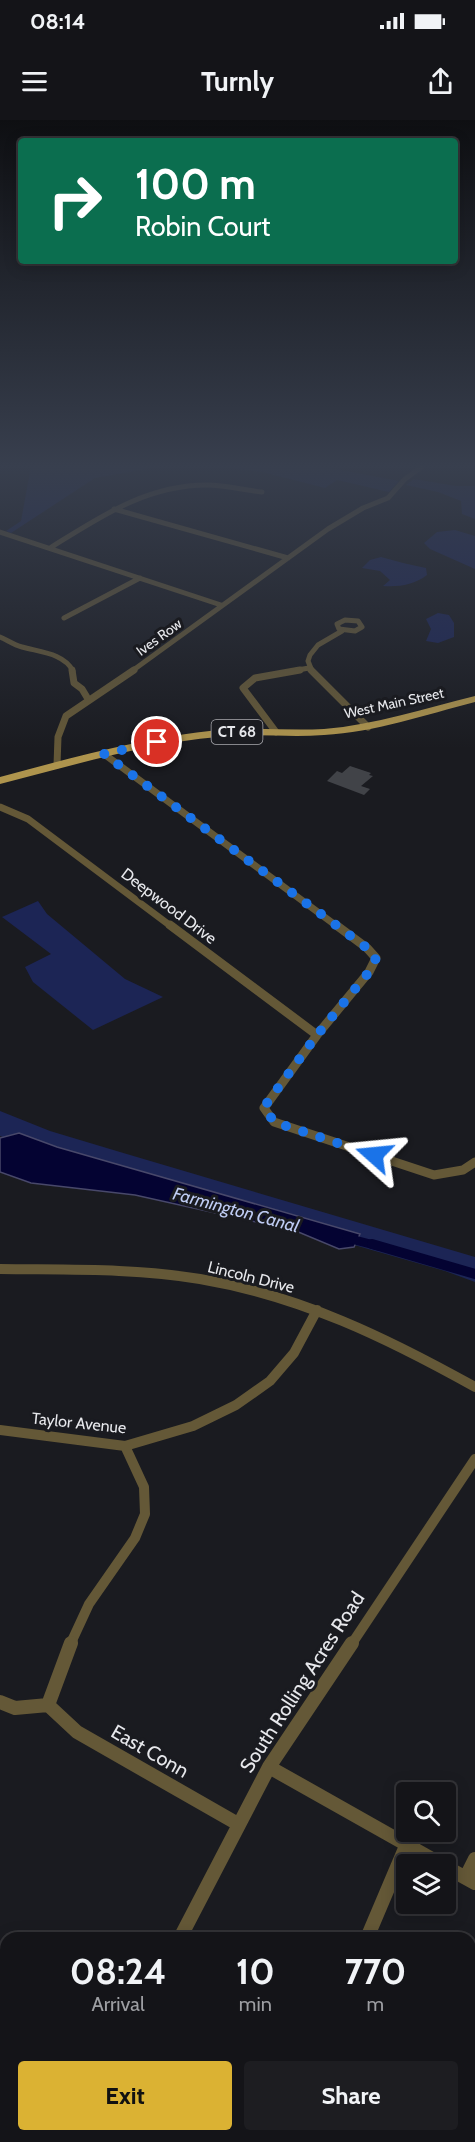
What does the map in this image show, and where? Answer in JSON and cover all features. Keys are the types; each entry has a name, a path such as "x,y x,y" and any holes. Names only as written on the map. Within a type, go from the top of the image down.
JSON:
{"main road":[{"name":"West Main Street","path":"0,781 104,754 199,735 323,732 368,727 475,699"}],"street":[{"path":"87,560 221,605"},
{"name":"Ives Row","path":"57,765 58,736 66,716 151,658 285,560"},
{"path":"64,618 140,578"},
{"path":"342,631 311,651 307,660 309,668 368,727"},
{"path":"0,637 20,646 49,653 69,664 75,676 74,683 82,689 88,699"},
{"path":"276,732 243,688 255,678 309,668"},
{"path":"104,754 367,948 376,958 369,972 317,1035 264,1107 274,1122 434,1174 463,1170 475,1162"},
{"name":"Deepwood Drive","path":"0,807 28,819 317,1035"},
{"name":"Lincoln Drive","path":"0,1269 143,1274 198,1279 261,1292 317,1310 387,1339 475,1388"},
{"name":"Taylor Avenue","path":"0,1430 125,1446 193,1426 236,1406 270,1381 294,1353 317,1310"},
{"path":"0,1702 15,1708 48,1705 83,1615 105,1579 134,1540 144,1516 146,1488 125,1446"},
{"name":"South Rolling Acres Road","path":"183,1932 269,1767 475,1459"},
{"name":"East Conn","path":"48,1705 77,1732 238,1824"},
{"path":"269,1767 422,1854"},
{"path":"370,1932 406,1846"},
{"path":"456,1872 470,1880 475,1859"}],"shaded area":[{"path":"370,560 394,560 426,568 427,575 406,585 383,586 390,580 380,571 362,568"},
{"path":"456,560 475,560 475,569"},
{"path":"438,613 449,615 454,623 454,637 438,643 426,641 431,629 426,619"},
{"path":"38,901 47,914 125,979 163,997 93,1030 33,982 25,967 51,954 2,917"},
{"path":"0,1111 50,1131 475,1257 475,1282 445,1271 152,1187 18,1143 0,1136"}],"water":[{"path":"19,1133 57,1147 360,1234 354,1247 339,1249 296,1231 135,1195 31,1183 0,1172 0,1138"}],"building":[{"path":"350,766 371,773 369,775 373,776 361,786 370,789 364,795 327,781 337,771 342,773"}],"waterway":[{"name":"Farmington Canal","path":"347,1238 378,1246"},
{"name":"Farmington Canal","path":"372,1244 475,1274"}],"route":[{"path":"157,742 104,754 367,948 376,958 369,972 317,1035 264,1107 274,1122 374,1155"}]}
